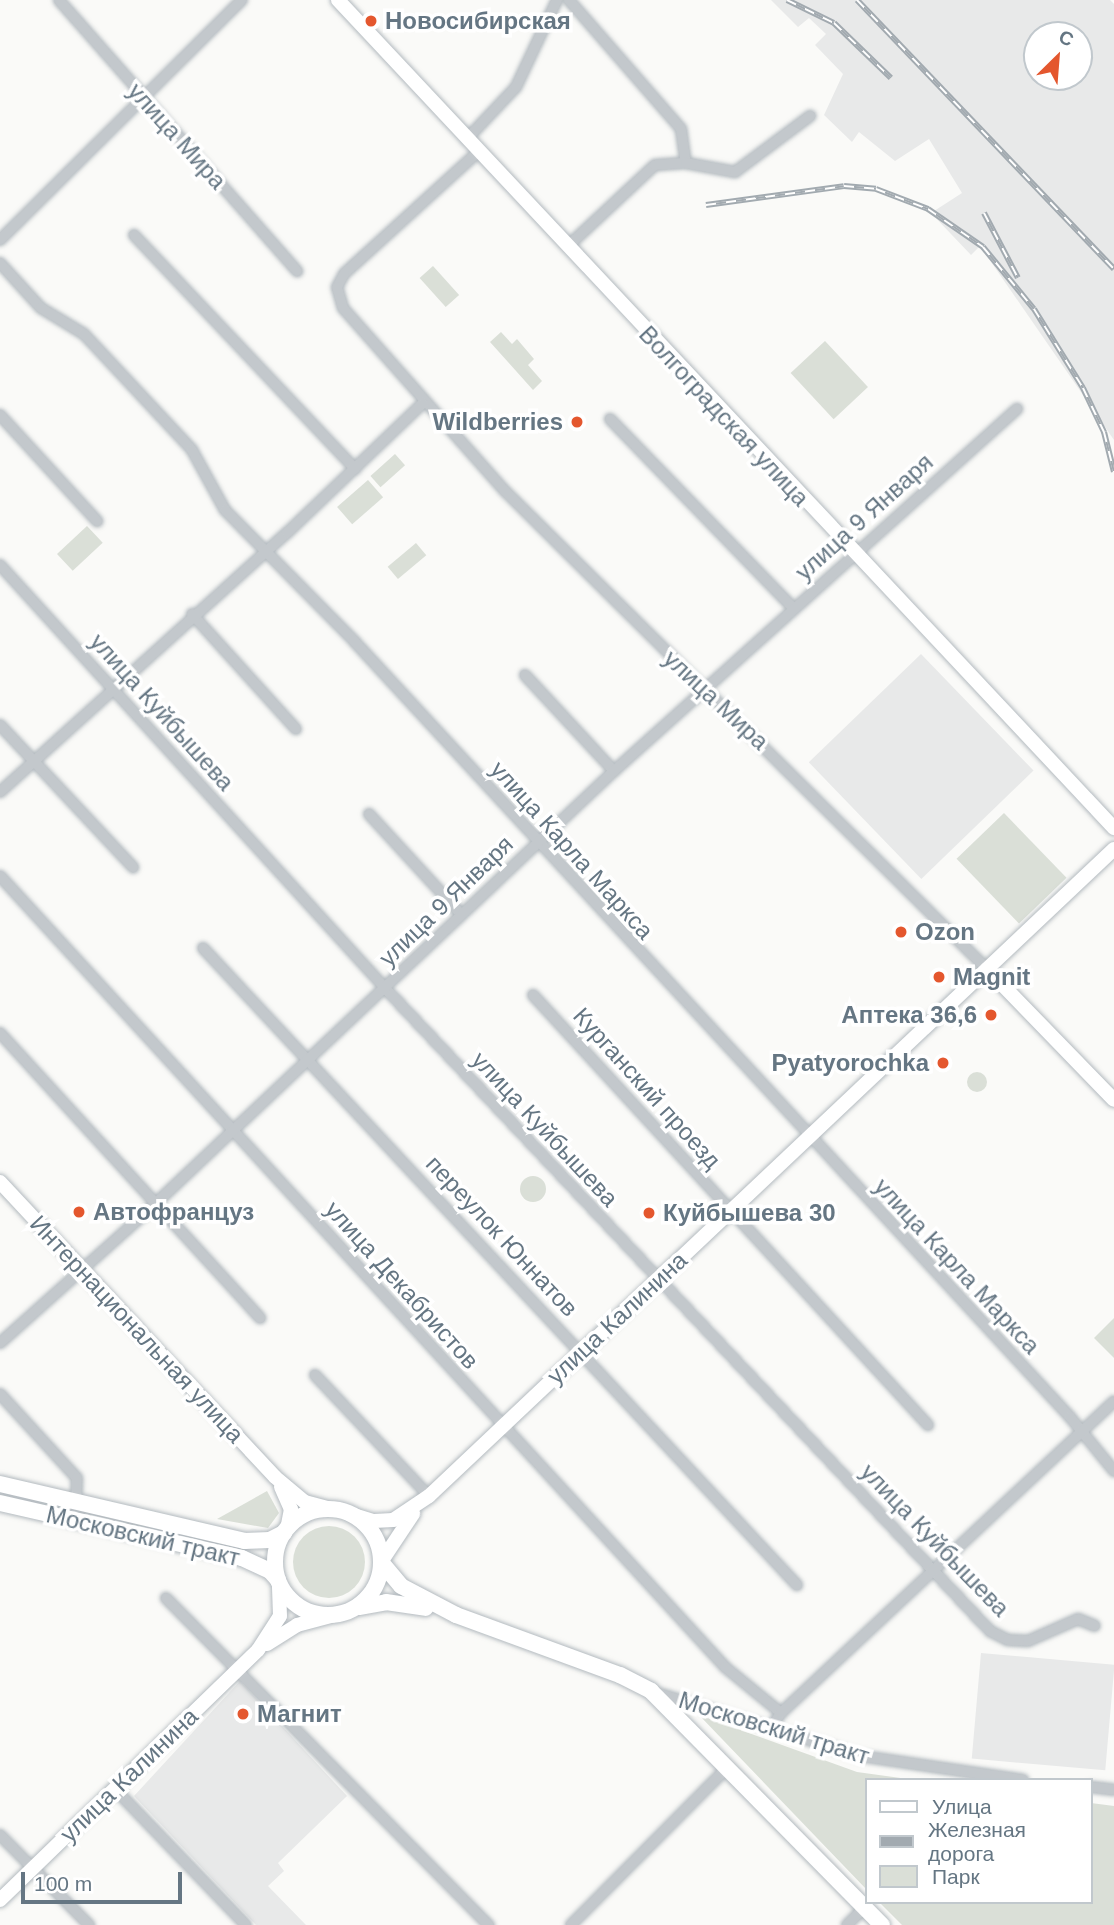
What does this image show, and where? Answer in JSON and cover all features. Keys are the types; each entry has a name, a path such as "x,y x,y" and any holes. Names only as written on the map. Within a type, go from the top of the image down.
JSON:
{"main road":[{"name":"Московский тракт","path":"0,1484 244,1541 270,1541 286,1531"},
{"name":"Московский тракт","path":"0,1503 242,1558 270,1571 279,1582"},
{"path":"456,1615 401,1586 381,1562 370,1530 340,1511 311,1512 286,1531 276,1557 279,1582 300,1607 319,1614 396,1602 456,1615 610,1671 651,1691 882,1925"},
{"path":"346,1611 374,1589 381,1562"}],"street":[{"name":"улица Мира","path":"59,0 142,98 297,271"},
{"path":"0,240 242,0"},
{"name":"Волгоградская улица","path":"338,0 466,140 1114,828"},
{"path":"466,140 516,87 557,0"},
{"path":"569,0 634,69 681,129 687,163"},
{"path":"567,247 655,165 687,163 735,172 810,116"},
{"name":"улица Мира","path":"478,152 344,274 337,286 343,308 423,403 706,691 791,770 1114,1100"},
{"path":"134,235 355,469"},
{"name":"улица Карла Маркса","path":"0,263 41,308 93,344 192,450 225,510 268,550 1114,1471"},
{"path":"0,792 192,614 268,550 423,403"},
{"name":"улица 9 Января","path":"0,1343 153,1206 614,771 1017,409"},
{"path":"0,415 96,522"},
{"path":"610,419 794,609"},
{"name":"улица Куйбышева","path":"0,565 385,988 990,1631 1007,1640 1028,1641 1078,1619 1095,1626"},
{"path":"192,614 296,729"},
{"path":"525,675 614,771"},
{"path":"0,725 133,867"},
{"path":"369,814 461,914"},
{"name":"улица Калинина","path":"340,1511 386,1522 404,1516 427,1497 1114,849"},
{"name":"улица Декабристов","path":"0,876 725,1667 781,1713"},
{"name":"переулок Юннатов","path":"203,948 797,1585"},
{"name":"Курганский проезд","path":"533,995 928,1425"},
{"path":"0,1034 153,1206 260,1318"},
{"name":"Интернациональная улица","path":"0,1182 275,1477 305,1502 340,1511"},
{"path":"315,1375 427,1497"},
{"path":"0,1394 77,1478 76,1501"},
{"path":"772,1726 781,1713 1114,1401"},
{"name":"Интернациональная улица","path":"275,1477 290,1505 286,1531"},
{"name":"улица Калинина","path":"381,1562 399,1530 427,1497"},
{"name":"улица Калинина","path":"258,1650 280,1616 283,1595 279,1582"},
{"path":"166,1598 489,1925"},
{"name":"улица Калинина","path":"0,1900 258,1650 297,1625 346,1611"},
{"name":"Московский тракт","path":"651,1691 888,1762 1008,1778"},
{"path":"571,1925 727,1768"},
{"path":"1093,1787 1114,1790"},
{"path":"115,1789 246,1925"},
{"path":"0,1835 89,1925"},
{"path":"847,1925 865,1907"}],"shaded area":[{"path":"771,0 1110,0 1114,4 1114,440 980,246 971,255 931,213 962,193 929,139 895,161 859,132 852,142 824,115 843,74 815,45 826,34 809,18 798,27"},
{"path":"921,654 1034,771 921,879 809,762"},
{"path":"981,1653 1114,1665 1105,1770 972,1759"},
{"path":"240,1681 347,1796 278,1863 284,1871 268,1886 306,1925 256,1925 134,1796"}],"green space":[{"path":"433,266 459,295 446,307 420,278"},
{"path":"501,332 512,344 517,339 534,359 528,365 542,381 533,390 490,342"},
{"path":"825,341 868,387 834,419 791,373"},
{"path":"395,454 405,465 381,487 370,476"},
{"path":"368,480 383,497 352,524 337,507"},
{"path":"87,526 103,543 73,571 57,554"},
{"path":"416,543 426,555 398,579 388,567"},
{"path":"1004,813 1067,878 1019,924 957,859"},
{"path":"977,1072 984,1075 987,1082 984,1089 977,1092 970,1089 967,1082 970,1075"},
{"path":"533,1176 542,1180 546,1189 542,1198 533,1202 524,1198 520,1189 524,1180"},
{"path":"1114,1318 1114,1358 1094,1338"},
{"path":"267,1491 279,1513 268,1528 217,1519"},
{"path":"329,1526 349,1532 359,1542 365,1562 359,1582 349,1592 329,1598 309,1592 299,1582 293,1562 299,1542 309,1532"},
{"path":"699,1715 857,1772 900,1778 866,1778 866,1889"},
{"path":"1093,1803 1114,1806 1114,1925 902,1925 881,1904 1093,1904"}],"railway":[{"path":"787,0 834,23 891,78"},
{"path":"857,0 1114,269"},
{"path":"706,205 844,186 876,189 928,209 983,247 1034,309 1083,388 1104,432 1114,472"},
{"path":"984,213 1018,278"}],"place":[{"name":"Новосибирская","path":"371,21"},
{"name":"Wildberries","path":"577,422"},
{"name":"Ozon","path":"901,932"},
{"name":"Magnit","path":"939,977"},
{"name":"Аптека 36,6","path":"991,1015"},
{"name":"Pyatyorochka","path":"943,1063"},
{"name":"Автофранцуз","path":"79,1212"},
{"name":"Куйбышева 30","path":"649,1213"},
{"name":"Магнит","path":"243,1714"}]}
